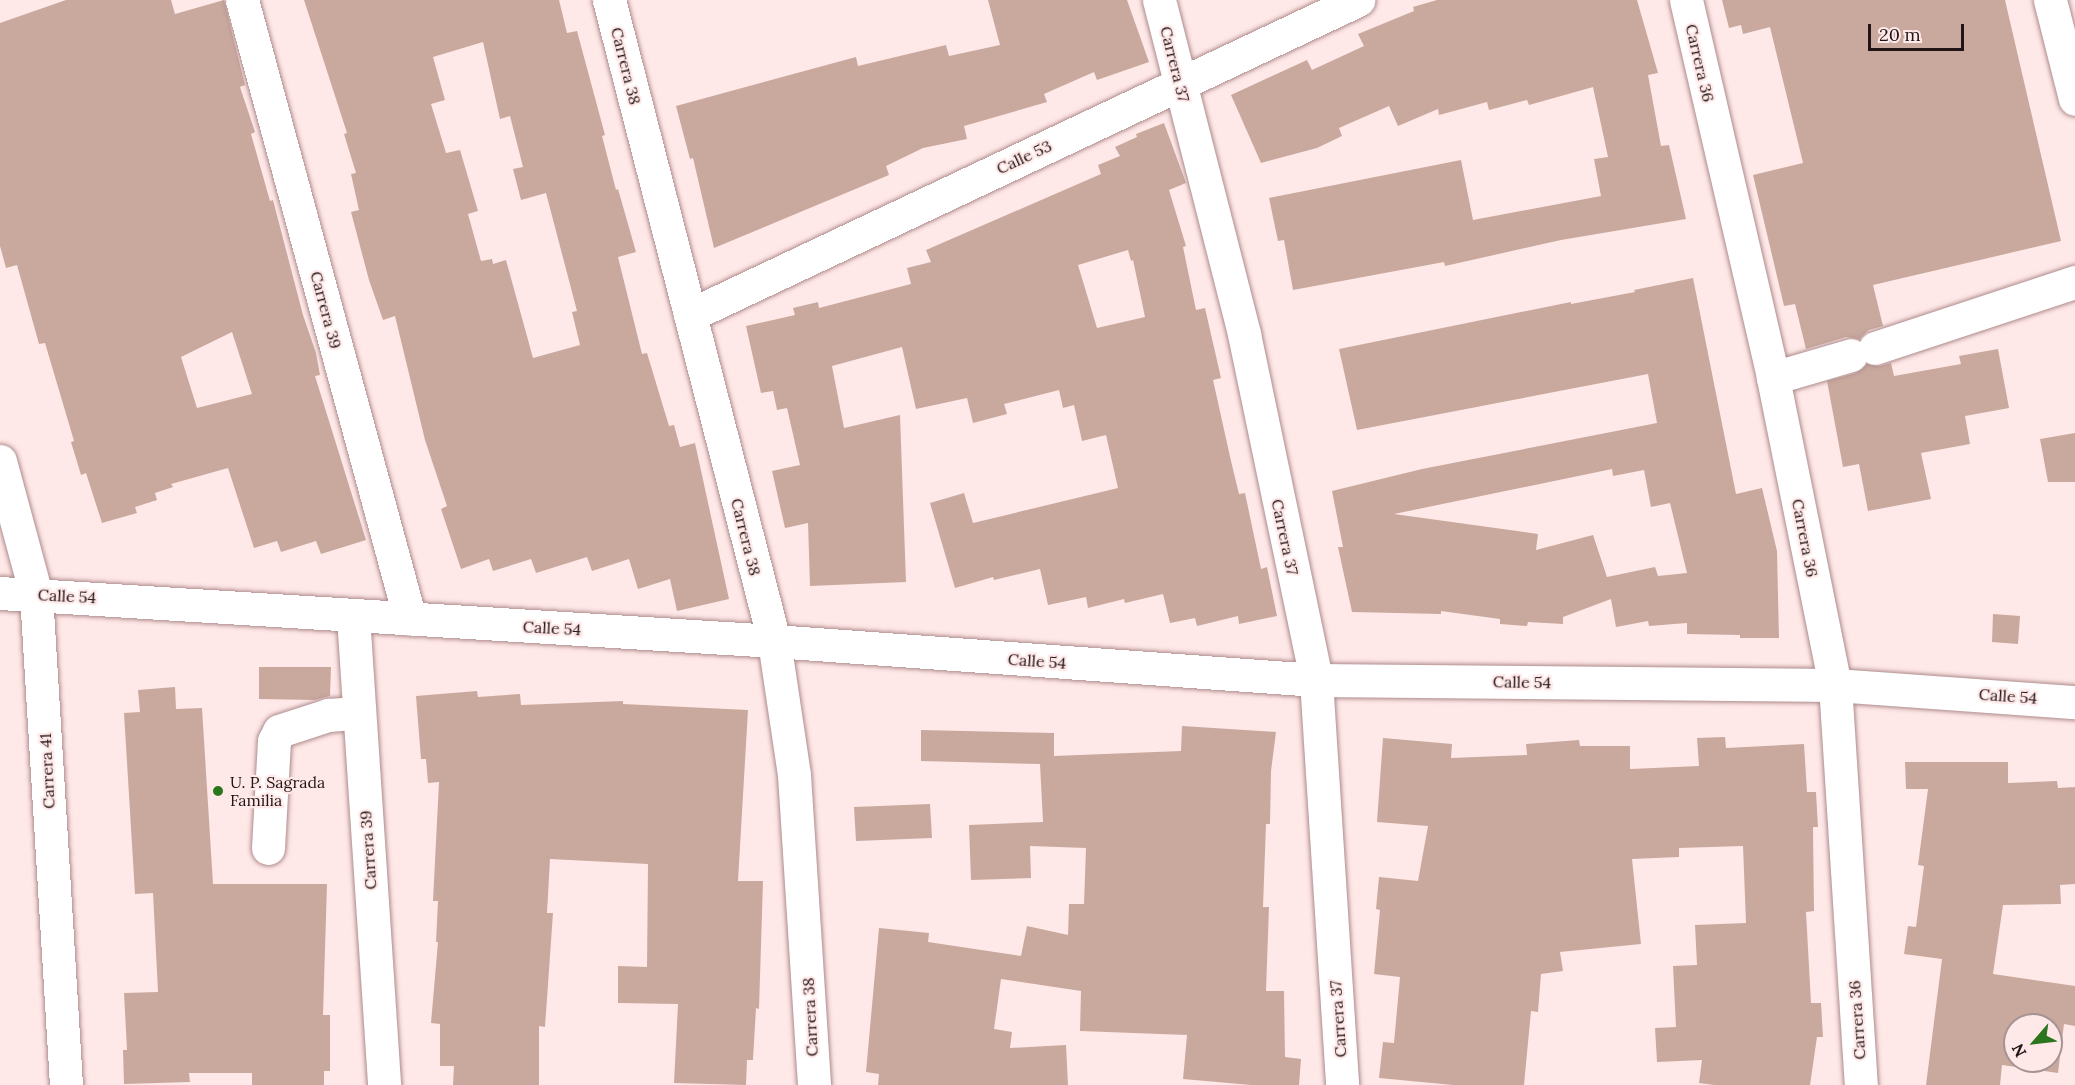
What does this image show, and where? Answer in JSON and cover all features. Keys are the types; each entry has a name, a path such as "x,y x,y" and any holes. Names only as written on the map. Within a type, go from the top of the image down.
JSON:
{"street":[{"name":"Carrera 39","path":"242,0 410,620"},
{"name":"Carrera 38","path":"609,0 774,641 794,775 814,1085"},
{"name":"Carrera 37","path":"1159,0 1244,334 1316,680 1342,1085"},
{"name":"Calle 53","path":"690,315 1358,0"},
{"name":"Carrera 36","path":"1686,0 1773,378 1835,685 1861,1085"},
{"path":"2050,0 2075,99"},
{"path":"1773,378 1863,352 2075,282"},
{"name":"Carrera 41","path":"0,461 36,594 66,1085"},
{"name":"Calle 54","path":"0,593 774,641 1316,680 1835,685 2075,702"},
{"name":"Carrera 39","path":"353,616 384,1085"},
{"path":"268,848 274,741 279,731 328,715 358,713"}],"building":[{"path":"66,0 171,0 175,14 224,0 245,85 240,87 255,132 251,134 270,201 273,200 303,315 316,353 320,375 315,376 366,540 321,554 316,541 281,552 277,541 254,548 228,468 171,484 173,487 155,493 157,500 135,507 137,513 102,523 86,473 81,475 71,442 74,441 45,343 39,344 17,265 6,268 0,246 0,23","holes":["232,332 252,394 197,408 181,357"]},
{"path":"304,0 559,0 567,33 577,31 605,135 602,136 616,190 618,189 636,252 618,257 642,354 647,353 669,426 674,425 680,447 695,443 729,599 677,611 670,579 638,589 629,559 592,571 587,557 536,573 531,559 493,571 489,559 461,569 441,509 447,506 425,440 395,316 383,320 369,280 351,212 359,210 351,174 356,173 344,134 347,133","holes":["483,42 500,119 510,116 523,167 513,169 521,200 546,193 577,311 572,312 580,345 533,358 506,260 493,264 492,259 481,261 468,214 478,211 460,150 446,153 431,104 445,100 433,57"]},
{"path":"988,0 1127,0 1149,62 1097,80 1094,72 1044,94 1047,102 964,126 967,139 923,148 886,166 889,175 714,248 693,158 690,159 676,106 856,57 858,66 946,45 949,56 1000,45"},
{"path":"1437,0 1637,0 1658,73 1648,75 1661,146 1669,145 1686,219 1561,240 1445,266 1444,262 1293,290 1284,240 1278,241 1269,198 1461,160 1473,220 1601,196 1594,159 1608,157 1593,87 1529,105 1527,100 1489,110 1487,102 1439,115 1438,109 1398,126 1389,106 1339,128 1342,136 1317,148 1261,163 1231,95 1307,60 1312,70 1364,46 1358,34 1414,11 1413,7"},
{"path":"1722,0 2005,0 2061,241 1873,285 1883,326 1869,330 1859,339 1846,337 1806,349 1795,304 1784,306 1753,175 1803,163 1770,27 1743,34 1741,25 1729,28"},
{"path":"1164,123 1186,183 1169,190 1186,246 1183,247 1196,310 1205,308 1221,378 1213,380 1239,494 1245,493 1261,569 1267,567 1277,616 1239,624 1238,616 1197,626 1195,618 1170,623 1163,594 1125,603 1124,599 1088,608 1086,597 1048,605 1040,569 994,580 993,577 955,588 930,503 964,493 973,523 1118,488 1106,435 1082,441 1074,405 1063,408 1059,390 1004,404 1007,414 973,423 967,398 916,409 902,347 832,366 844,428 900,415 906,582 810,586 808,523 785,528 772,471 800,465 787,408 777,410 773,391 761,393 746,326 795,315 793,308 818,302 819,308 911,284 907,268 931,262 926,250 1101,174 1098,165 1120,156 1115,147 1137,137 1136,134","holes":["1128,250 1131,261 1133,260 1145,317 1097,328 1078,265"]},
{"path":"1693,278 1736,494 1762,488 1777,551 1779,638 1687,634 1687,623 1649,626 1648,621 1616,627 1611,599 1563,617 1563,624 1528,622 1527,626 1500,624 1500,619 1441,611 1441,614 1352,612 1338,547 1343,547 1332,491 1422,469 1657,423 1648,374 1357,430 1339,349 1571,302 1571,304 1635,292 1634,290","holes":["1612,469 1613,476 1644,470 1651,507 1670,503 1687,573 1658,576 1655,567 1607,577 1593,535 1536,550 1538,534 1394,514"]},
{"path":"1998,349 2009,408 1965,416 1970,444 1921,453 1931,499 1868,511 1859,464 1843,467 1827,381 1856,373 1867,364 1880,366 1891,363 1894,376 1961,364 1959,356"},
{"path":"2075,433 2075,482 2048,482 2040,439"},
{"path":"1993,614 2020,616 2018,644 1992,642"},
{"path":"259,667 331,667 330,696 315,700 259,699"},
{"path":"175,687 176,709 202,708 213,884 327,884 323,1015 330,1015 330,1071 324,1071 324,1085 252,1085 252,1073 189,1073 190,1082 124,1084 123,1050 127,1050 124,993 158,992 153,893 135,894 124,713 140,712 138,690"},
{"path":"477,691 478,697 520,694 521,705 623,701 623,704 748,710 738,881 763,881 759,1009 756,1008 753,1060 747,1060 746,1085 674,1083 678,1004 618,1003 618,966 647,967 648,864 550,859 547,913 553,913 545,1027 539,1026 539,1085 453,1085 454,1066 440,1066 440,1024 431,1023 438,942 436,942 438,901 433,901 439,782 428,783 426,759 421,759 416,696"},
{"path":"1182,726 1276,732 1271,771 1270,824 1266,824 1263,907 1269,907 1266,991 1284,991 1285,1057 1301,1059 1299,1085 1251,1085 1183,1079 1187,1035 1080,1031 1081,991 1001,979 994,1029 1012,1032 1010,1048 1066,1045 1068,1085 878,1085 879,1074 866,1072 879,928 929,933 928,942 1021,956 1027,926 1068,935 1069,904 1084,904 1086,848 1030,846 1031,878 971,880 969,825 1043,822 1040,764 921,761 921,730 1054,733 1054,756 1181,751"},
{"path":"1725,737 1726,748 1804,744 1807,792 1816,792 1818,827 1813,827 1814,911 1806,912 1811,1003 1821,1003 1823,1037 1817,1037 1810,1085 1699,1083 1702,1060 1657,1062 1655,1028 1676,1027 1673,966 1697,965 1695,925 1746,923 1743,846 1679,848 1679,857 1632,859 1641,944 1560,952 1563,971 1541,974 1538,1012 1531,1011 1524,1085 1453,1085 1379,1078 1383,1042 1394,1043 1400,977 1374,974 1380,910 1376,909 1379,877 1418,881 1428,826 1377,822 1383,738 1452,744 1451,758 1527,755 1526,744 1579,740 1580,746 1630,746 1630,769 1699,766 1697,738"},
{"path":"1905,762 2008,762 2008,783 2057,781 2058,788 2075,787 2075,884 2060,885 2061,904 2003,905 1993,974 2075,986 2075,1026 2064,1024 2063,1032 2063,1013 2003,1013 2003,1065 2000,1085 1926,1085 1942,959 1904,954 1908,926 1916,927 1924,866 1918,865 1928,789 1906,789"},
{"path":"930,804 932,838 856,841 854,807"}],"place":[{"name":"U. P. Sagrada Familia","path":"218,791"}]}
